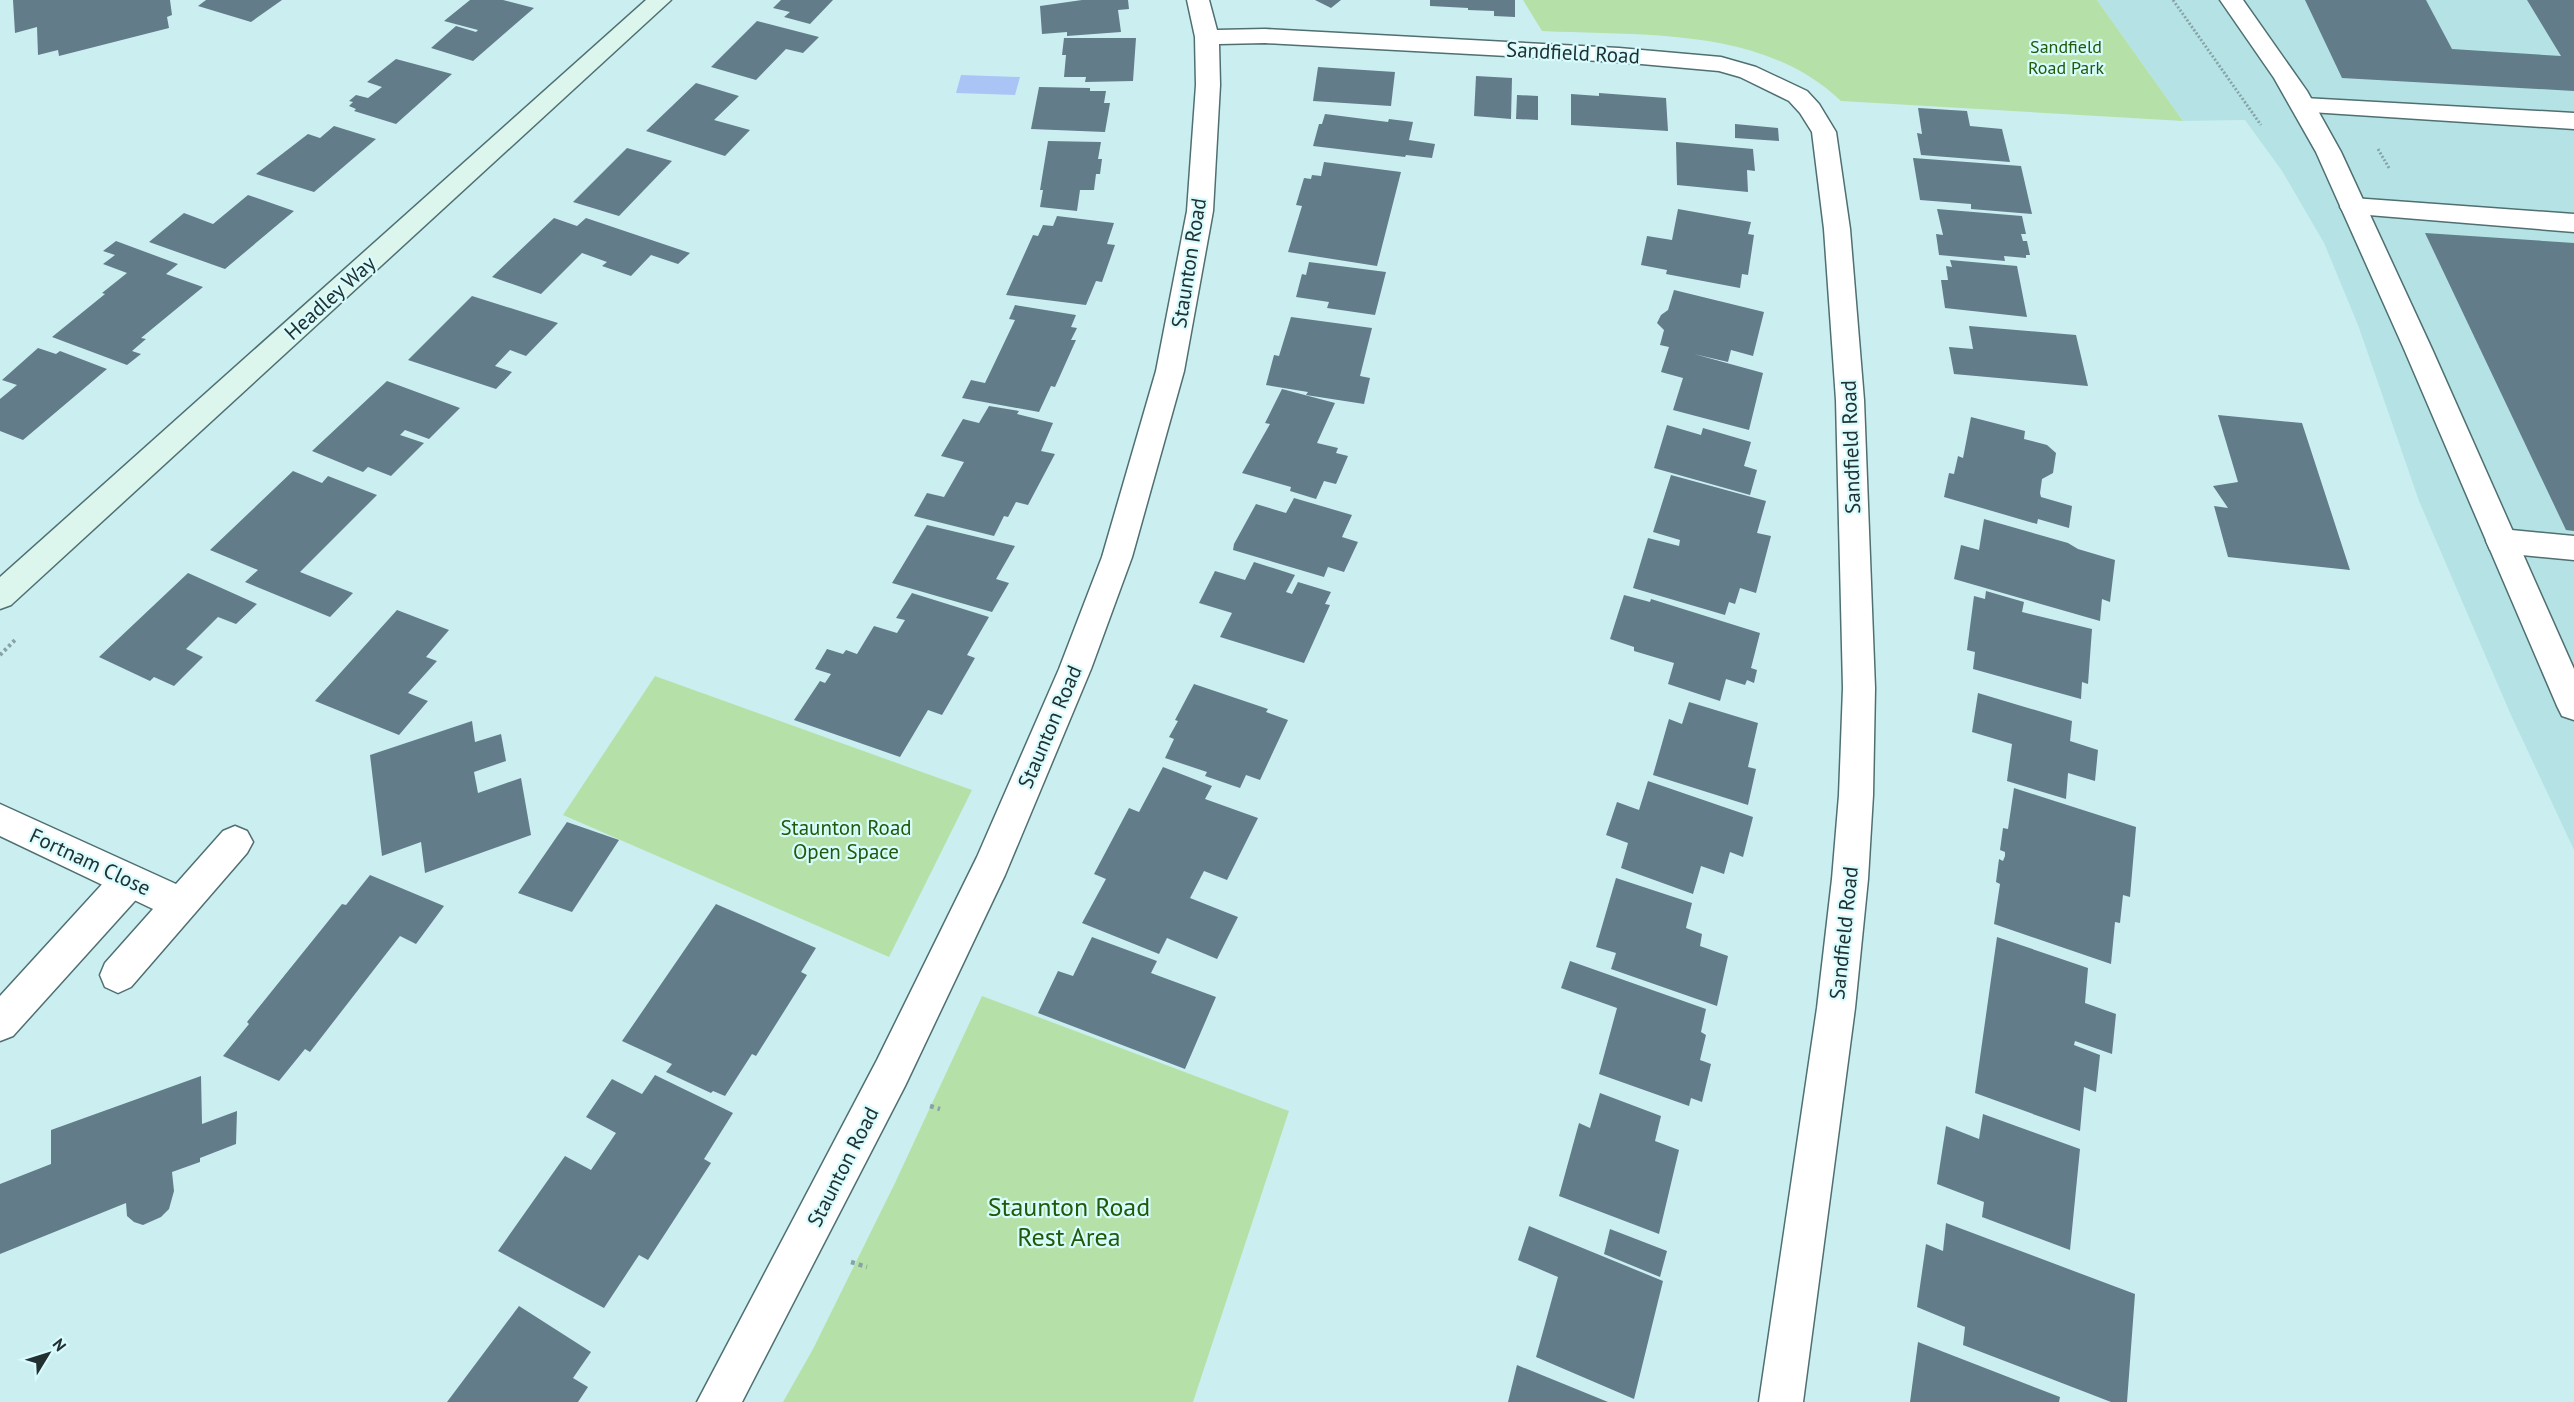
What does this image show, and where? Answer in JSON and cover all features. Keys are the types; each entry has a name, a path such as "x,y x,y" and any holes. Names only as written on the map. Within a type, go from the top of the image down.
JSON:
{"main road":[{"name":"Headley Way","path":"0,596 660,0"}],"street":[{"name":"Staunton Road","path":"719,1402 891,1073 992,864 1075,669 1117,557 1170,371 1200,211 1208,85 1207,37 1198,0"},
{"path":"2231,0 2272,56 2304,106 2354,207 2443,402 2574,706"},
{"name":"Sandfield Road","path":"1207,37 1265,36 1619,55 1721,64 1777,84 1798,96 1810,109 1824,132 1837,229 1850,400 1859,688 1856,783 1850,879 1836,1008 1781,1402"},
{"path":"2304,106 2574,121"},
{"path":"2354,207 2574,223"},
{"path":"2501,541 2574,548"},
{"name":"Fortnam Close","path":"0,819 181,904"},
{"name":"Fortnam Close","path":"118,975 235,842"},
{"path":"0,1023 129,881"}],"path":[{"path":"847,1261 867,1267"}],"shaded area":[{"path":"2097,0 2574,0 2574,850 2510,713 2419,501 2358,325 2324,243 2282,171 2245,120 2183,121"}],"green space":[{"name":"Sandfield Road Park","path":"1523,0 2097,0 2183,121 1841,101 1810,77 1775,59 1738,47 1660,36 1542,31"},
{"name":"Staunton Road Open Space","path":"655,676 972,790 889,957 563,815"},
{"name":"Staunton Road Rest Area","path":"982,996 1289,1111 1193,1402 783,1402 813,1349 894,1185"}],"water":[{"path":"961,75 1020,77 1015,95 956,93"}],"building":[{"path":"13,0 170,0 172,15 167,17 169,28 59,56 58,50 38,55 37,27 15,33"},
{"path":"206,0 282,0 251,22 198,6"},
{"path":"470,0 503,0 534,8 473,61 431,48 456,26 476,32 478,30 444,21"},
{"path":"781,0 833,0 810,24 784,17 790,12 773,8"},
{"path":"1082,0 1128,0 1129,9 1118,10 1121,32 1067,36 1067,32 1042,34 1040,6"},
{"path":"1315,0 1341,0 1331,8"},
{"path":"1430,0 1515,0 1515,17 1494,16 1494,11 1430,6"},
{"path":"2305,0 2426,0 2452,49 2561,56 2527,0 2574,0 2574,91 2342,78"},
{"path":"757,21 819,37 803,53 786,49 756,80 711,67"},
{"path":"1064,38 1136,38 1133,81 1085,82 1086,77 1064,77 1066,55 1062,55"},
{"path":"396,59 452,74 396,124 354,111 356,109 349,106 353,102 349,101 356,95 368,98 382,87 367,82"},
{"path":"1318,67 1395,72 1391,106 1313,101"},
{"path":"1476,76 1512,78 1511,119 1474,116"},
{"path":"696,83 739,96 714,120 750,130 725,156 646,131"},
{"path":"1039,87 1090,88 1090,91 1106,91 1104,103 1110,103 1105,132 1031,129"},
{"path":"1599,93 1666,98 1668,131 1571,125 1571,94 1599,96"},
{"path":"1517,95 1538,96 1538,120 1516,119"},
{"path":"1918,108 1967,111 1970,126 2002,129 2010,162 1921,155 1917,133 1922,134"},
{"path":"1325,114 1388,122 1389,119 1413,122 1409,140 1435,144 1432,158 1313,146 1319,124 1322,124"},
{"path":"1735,124 1778,128 1779,141 1735,138"},
{"path":"334,126 376,139 314,192 256,174 308,134 320,138"},
{"path":"1048,141 1101,142 1098,159 1102,159 1100,174 1096,174 1094,190 1080,190 1077,211 1040,207 1043,190 1040,190"},
{"path":"1676,142 1753,149 1755,171 1747,170 1748,192 1677,185"},
{"path":"627,148 672,161 619,216 573,202"},
{"path":"1913,158 2021,166 2032,214 1971,209 1971,204 1920,200"},
{"path":"1324,162 1401,172 1377,266 1288,252 1302,206 1296,205 1304,178 1311,179 1312,175 1321,176"},
{"path":"248,195 294,211 225,269 149,242 184,213 213,224"},
{"path":"1678,209 1751,222 1748,234 1754,235 1748,275 1742,274 1740,288 1666,274 1667,270 1641,265 1647,236 1672,240"},
{"path":"1937,209 2022,216 2026,234 2021,234 2023,241 2027,241 2030,255 2026,255 2026,258 2004,256 2005,261 1939,255 1936,234 1943,235"},
{"path":"1057,216 1114,223 1107,244 1115,245 1102,282 1096,281 1086,305 1006,295 1033,235 1038,236 1043,225 1053,226"},
{"path":"554,218 577,226 586,218 690,253 678,264 651,255 631,276 602,266 607,262 582,253 541,294 492,277"},
{"path":"2425,233 2574,243 2574,531 2566,530"},
{"path":"116,241 178,264 166,274 203,287 141,338 146,339 132,351 141,354 127,365 52,337 127,273 103,264 115,255 103,251"},
{"path":"1950,260 2017,266 2027,317 1945,308 1941,280 1948,280 1946,266 1952,267"},
{"path":"1309,262 1386,272 1375,315 1327,308 1329,302 1296,297 1302,274 1306,275"},
{"path":"1674,290 1764,312 1753,356 1731,350 1728,362 1694,354 1763,373 1749,430 1673,410 1683,378 1661,372 1669,347 1660,345 1664,330 1657,323 1661,315 1668,310"},
{"path":"472,296 558,323 526,356 510,350 495,366 512,372 496,389 408,360"},
{"path":"1015,305 1076,315 1071,327 1077,328 1071,340 1076,340 1055,387 1051,386 1039,412 962,398 971,380 985,383 1015,320 1009,319"},
{"path":"1291,317 1372,328 1360,376 1370,378 1364,404 1306,395 1308,392 1266,385 1274,355 1279,356"},
{"path":"1969,326 2076,335 2088,386 1954,374 1949,347 1973,349"},
{"path":"38,348 56,354 60,351 107,369 23,440 0,431 0,399 17,385 2,380"},
{"path":"387,381 460,408 429,439 405,430 400,435 424,443 391,476 368,467 363,472 312,451"},
{"path":"1282,389 1335,403 1317,443 1338,448 1336,453 1348,456 1336,484 1324,481 1316,499 1290,491 1291,487 1242,473 1270,424 1265,423"},
{"path":"989,406 1019,411 1017,414 1053,423 1041,451 1055,454 1028,505 1016,502 1008,517 1004,516 994,536 914,516 927,493 944,497 964,462 941,456 963,419 979,423"},
{"path":"2218,415 2302,423 2350,570 2228,557 2214,506 2228,508 2213,486 2238,482"},
{"path":"1971,417 2025,431 2024,439 2047,445 2056,453 2053,473 2042,479 2040,493 2041,497 2072,506 2069,528 2038,519 2037,524 1944,497 1949,473 1954,474 1958,456 1963,458"},
{"path":"1667,425 1701,435 1703,428 1751,442 1744,466 1757,470 1750,495 1654,468"},
{"path":"293,471 322,483 328,476 377,495 300,572 353,593 330,617 245,582 258,570 210,550"},
{"path":"1671,475 1766,501 1757,533 1771,536 1756,593 1740,588 1735,604 1729,602 1725,615 1633,588 1648,538 1679,546 1680,540 1653,532"},
{"path":"1294,498 1352,515 1342,537 1358,542 1344,572 1328,567 1324,577 1233,550 1256,504 1286,513"},
{"path":"1984,519 2068,543 2078,549 2115,560 2110,602 2102,599 2100,621 1954,579 1961,545 1979,550"},
{"path":"927,525 1015,546 996,579 1009,583 992,612 892,583"},
{"path":"1254,562 1295,575 1286,592 1292,594 1298,582 1331,592 1325,604 1330,605 1304,663 1220,637 1232,613 1199,603 1215,571 1245,580"},
{"path":"188,573 257,604 236,624 218,617 186,649 203,657 174,686 154,677 150,681 99,657"},
{"path":"1986,591 2024,602 2022,612 2092,629 2088,684 2082,682 2081,699 1973,669 1975,652 1967,650 1974,596 1985,599"},
{"path":"912,593 989,617 967,655 975,658 942,715 928,710 900,757 794,720 820,681 825,683 831,674 815,669 827,649 843,654 846,650 857,654 874,626 897,633 905,620 896,618"},
{"path":"1624,595 1650,602 1651,599 1760,633 1751,668 1757,670 1754,683 1747,680 1745,685 1726,679 1720,701 1668,684 1674,663 1634,651 1634,647 1610,639"},
{"path":"397,610 449,630 426,657 437,661 408,693 428,701 399,735 315,701"},
{"path":"1194,684 1268,709 1266,712 1288,720 1260,780 1246,775 1240,788 1205,776 1207,772 1165,758 1174,739 1169,737 1178,721 1175,720"},
{"path":"1978,693 2072,721 2070,741 2098,750 2095,781 2068,773 2066,799 2007,781 2012,744 1972,732"},
{"path":"1689,702 1758,723 1748,767 1756,769 1748,805 1653,775 1669,719 1682,724"},
{"path":"472,721 475,742 501,734 506,761 474,772 478,793 521,778 531,835 425,873 421,842 382,856 370,755"},
{"path":"1163,767 1212,786 1205,799 1258,818 1227,880 1204,871 1190,898 1238,917 1217,959 1167,938 1159,954 1082,923 1106,879 1094,874 1129,808 1139,812"},
{"path":"1648,781 1753,817 1743,857 1730,852 1724,874 1701,866 1693,894 1621,868 1628,843 1606,835 1617,802 1639,810"},
{"path":"2014,788 2136,827 2130,897 2123,895 2120,923 2115,922 2111,964 1994,924 2000,884 1996,882 1999,859 2003,861 2005,856 2005,852 2000,850 2003,828 2008,829"},
{"path":"567,822 619,840 572,912 518,893"},
{"path":"370,875 444,906 416,944 400,936 310,1052 305,1049 279,1081 223,1056 249,1024 247,1022 342,904 346,905"},
{"path":"1616,878 1692,903 1686,928 1702,934 1700,946 1728,956 1717,1006 1611,969 1616,953 1596,947"},
{"path":"716,904 816,948 801,972 807,975 756,1056 752,1054 725,1096 713,1091 711,1093 666,1072 672,1064 622,1041"},
{"path":"1092,937 1157,961 1151,973 1216,997 1185,1069 1038,1013 1058,971 1073,976"},
{"path":"1997,937 2088,968 2085,1003 2116,1014 2112,1054 2075,1041 2074,1045 2100,1055 2096,1092 2084,1087 2080,1131 1975,1093"},
{"path":"1570,961 1706,1009 1701,1032 1706,1035 1700,1060 1711,1064 1702,1102 1691,1098 1689,1106 1599,1074 1617,1008 1561,988"},
{"path":"655,1075 733,1113 704,1159 711,1163 648,1260 639,1255 604,1308 498,1251 565,1156 591,1170 616,1133 586,1117 612,1079 642,1094"},
{"path":"201,1076 202,1124 237,1111 236,1144 200,1158 200,1162 172,1172 174,1191 169,1209 161,1217 143,1225 134,1222 127,1216 126,1203 0,1254 0,1184 51,1164 51,1130"},
{"path":"1600,1093 1661,1116 1655,1141 1679,1150 1659,1234 1559,1196 1579,1123 1590,1128"},
{"path":"1983,1114 2080,1149 2070,1250 1982,1217 1984,1202 1937,1184 1946,1126 1979,1139"},
{"path":"1946,1223 2135,1294 2127,1402 2111,1402 1963,1345 1965,1327 1917,1307 1926,1244 1943,1251"},
{"path":"1529,1226 1663,1281 1634,1399 1536,1357 1558,1277 1518,1260"},
{"path":"1610,1229 1667,1251 1660,1277 1604,1254"},
{"path":"519,1306 591,1352 573,1378 588,1387 578,1402 447,1402"},
{"path":"1918,1342 2060,1397 2059,1402 1910,1402"},
{"path":"1517,1365 1608,1402 1508,1402"}]}
